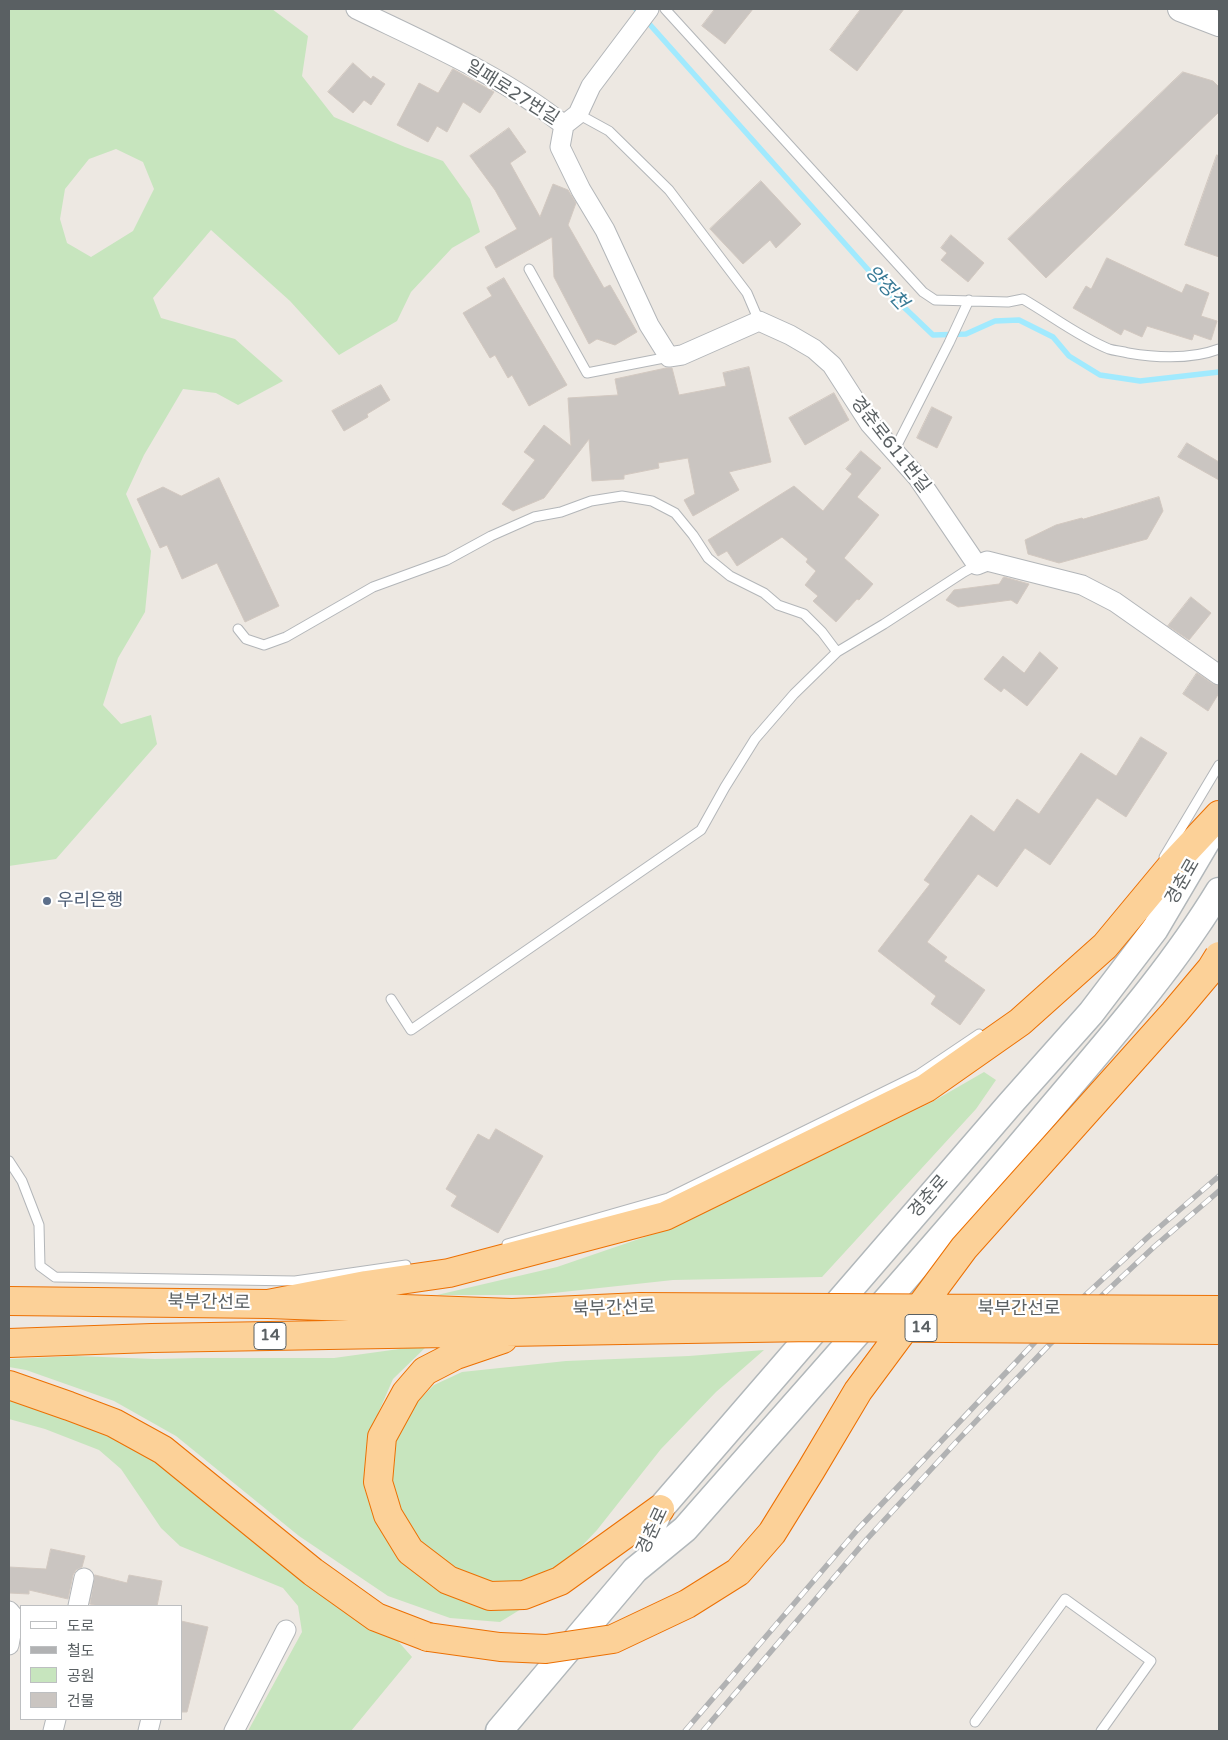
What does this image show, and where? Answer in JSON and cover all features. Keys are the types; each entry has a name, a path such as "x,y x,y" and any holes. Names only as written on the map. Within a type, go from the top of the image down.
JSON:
{"highway":[{"path":"268,1304 366,1285 449,1273 665,1216 926,1088 1020,1022 1105,946 1174,863 1219,815"},
{"path":"9,1385 70,1406 114,1424 163,1450 313,1572 376,1617 428,1637 500,1647 546,1649 613,1639 687,1604 738,1572 772,1533 858,1391 964,1248 1174,1013 1211,969 1219,956"},
{"name":"북부간선로","path":"9,1300 268,1304 512,1313 640,1307 1219,1310"},
{"name":"북부간선로","path":"9,1343 531,1330 824,1327 1219,1330"},
{"path":"531,1330 456,1355 425,1371 406,1393 382,1437 378,1482 388,1515 410,1551 448,1580 490,1596 524,1595 560,1581 660,1509"}],"main road":[{"name":"경춘로","path":"635,1570 660,1509 1091,1013 1155,929 1219,820"},
{"name":"경춘로","path":"498,1731 635,1570 685,1529 1006,1163 1138,1004 1202,920 1219,891"}],"street":[{"name":"일패로27번길","path":"356,9 456,58 546,111 571,120 591,86 649,9"},
{"path":"1180,9 1219,24"},
{"path":"571,120 560,147 581,190 605,230 649,325 669,357 682,355 759,321"},
{"name":"경춘로611번길","path":"759,321 790,335 814,349 832,365 870,424 918,478 977,565"},
{"path":"977,565 987,561 1082,585 1115,602 1219,674"},
{"path":"78,1605 84,1578"},
{"path":"9,1611 14,1617 9,1645"},
{"path":"234,1731 286,1630"}],"lane":[{"path":"665,9 923,292 934,300 968,303 1008,302 1023,299 1059,323 1110,349 1152,356 1178,357 1219,349"},
{"path":"571,120 609,132 669,190 747,293 759,321"},
{"path":"529,269 587,373 669,357"},
{"path":"894,451 968,303"},
{"path":"238,629 246,639 264,645 286,637 373,587 447,560 491,536 534,518 560,512 591,501 622,496 652,501 674,513 693,535 708,558 730,576 764,594 778,606 804,614 822,632 837,652"},
{"path":"390,999 411,1030 701,830 725,786 755,739 794,694 837,652 977,565"},
{"path":"1157,865 1164,858 1219,765"},
{"path":"499,1246 668,1198 918,1075 991,1026"},
{"path":"9,1161 22,1181 39,1225 40,1266 55,1277 295,1281 413,1264"},
{"path":"975,1722 1065,1599 1151,1661 1101,1731"}],"green space":[{"path":"9,9 272,9 308,36 302,76 334,117 443,161 470,199 480,232 452,248 411,292 397,321 339,355 290,301 211,230 153,298 161,318 235,339 283,381 238,405 216,393 183,389 144,455 126,494 151,551 145,612 118,658 103,705 121,724 151,715 157,744 56,859 9,866","holes":["116,149 143,162 154,189 133,231 91,257 67,243 60,219 65,189 89,159"]},
{"path":"984,1072 996,1080 976,1109 822,1277 673,1280 535,1295 437,1295 557,1267 674,1227 932,1102"},
{"path":"428,1345 393,1379 370,1432 364,1487 375,1519 402,1561 531,1603 500,1622 450,1618 388,1596 299,1536 176,1436 114,1401 26,1370 9,1367 9,1359 76,1356 155,1359 334,1358"},
{"path":"764,1350 716,1392 661,1449 597,1530 560,1569 525,1586 488,1592 420,1554 388,1492 393,1447 412,1407 434,1385 462,1372 566,1361 689,1356"},
{"path":"9,1399 53,1412 163,1459 351,1608 397,1640 412,1657 351,1731 248,1731 302,1632 298,1606 283,1588 180,1546 161,1528 121,1469 99,1450 45,1429 9,1419"}],"building":[{"path":"715,9 753,9 725,44 702,26"},
{"path":"861,9 904,9 857,71 830,50"},
{"path":"353,63 371,79 373,76 385,84 371,105 364,100 353,113 328,92"},
{"path":"453,69 494,92 480,113 463,102 447,132 437,126 428,142 397,125 419,83 438,93"},
{"path":"1183,72 1213,81 1219,87 1219,112 1046,278 1008,239"},
{"path":"509,128 526,152 510,163 540,217 553,184 568,190 576,203 568,225 604,288 610,285 637,332 615,345 597,339 589,344 554,277 552,237 496,268 485,247 517,229 495,190 470,156"},
{"path":"1217,155 1219,156 1219,257 1185,245"},
{"path":"761,181 801,224 776,248 770,240 743,264 710,229"},
{"path":"951,235 984,263 968,282 941,260 947,253 941,248"},
{"path":"1107,258 1182,293 1186,284 1209,293 1201,316 1217,321 1211,340 1194,334 1192,340 1147,326 1142,337 1124,329 1121,335 1073,308 1086,286 1091,289"},
{"path":"504,278 567,385 529,406 512,375 508,378 495,355 490,358 463,313 492,296 487,288"},
{"path":"749,367 771,462 729,472 739,490 693,516 684,500 695,494 688,458 658,463 659,468 624,475 624,479 592,481 589,439 544,498 513,511 502,504 535,460 524,452 544,425 571,446 568,398 618,395 615,379 666,368 672,368 679,395 726,386 723,373"},
{"path":"381,385 390,400 367,414 368,417 344,431 332,411"},
{"path":"834,393 849,420 805,445 789,418"},
{"path":"932,407 952,417 937,448 917,438"},
{"path":"1187,443 1219,462 1219,480 1178,457"},
{"path":"861,451 881,468 857,497 879,515 844,558 873,584 836,622 813,601 818,596 805,585 816,571 806,562 808,559 782,537 737,566 727,551 718,556 708,540 794,486 823,511 852,474 846,469"},
{"path":"219,478 279,606 245,622 217,563 182,579 167,545 160,548 137,499 163,487 181,496"},
{"path":"1159,497 1163,511 1147,539 1059,563 1028,554 1025,540 1056,525"},
{"path":"1004,577 1029,584 1017,604 1011,600 958,607 946,600 954,590 999,584"},
{"path":"1191,597 1211,613 1189,640 1168,626"},
{"path":"1040,652 1058,668 1027,706 1004,688 1001,692 984,679 1003,656 1024,673"},
{"path":"1197,673 1219,686 1219,693 1208,711 1183,694"},
{"path":"1141,737 1167,753 1126,817 1097,798 1050,865 1025,848 997,887 978,874 927,942 947,957 944,961 985,990 960,1025 931,1004 936,996 878,951 930,884 924,880 971,815 994,832 1017,799 1039,814 1081,753 1116,776"},
{"path":"496,1129 543,1156 498,1233 451,1206 457,1196 446,1189 478,1134 489,1140"},
{"path":"51,1549 85,1556 82,1567 76,1570 73,1575 68,1599 29,1590 29,1594 9,1593 9,1567 46,1569"},
{"path":"95,1575 127,1583 129,1575 162,1581 157,1605 90,1604"},
{"path":"182,1621 208,1627 187,1712 182,1712"}],"waterway":[{"name":"양정천","path":"636,9 887,291 933,335 966,334 995,321 1019,320 1053,337 1069,356 1100,375 1140,381 1219,372"}],"railway":[{"path":"685,1731 858,1529 1035,1342 1148,1237 1219,1176"},
{"path":"703,1731 867,1539 958,1440 1049,1345 1155,1246 1219,1191"}],"place":[{"name":"우리은행","path":"47,901"}]}
